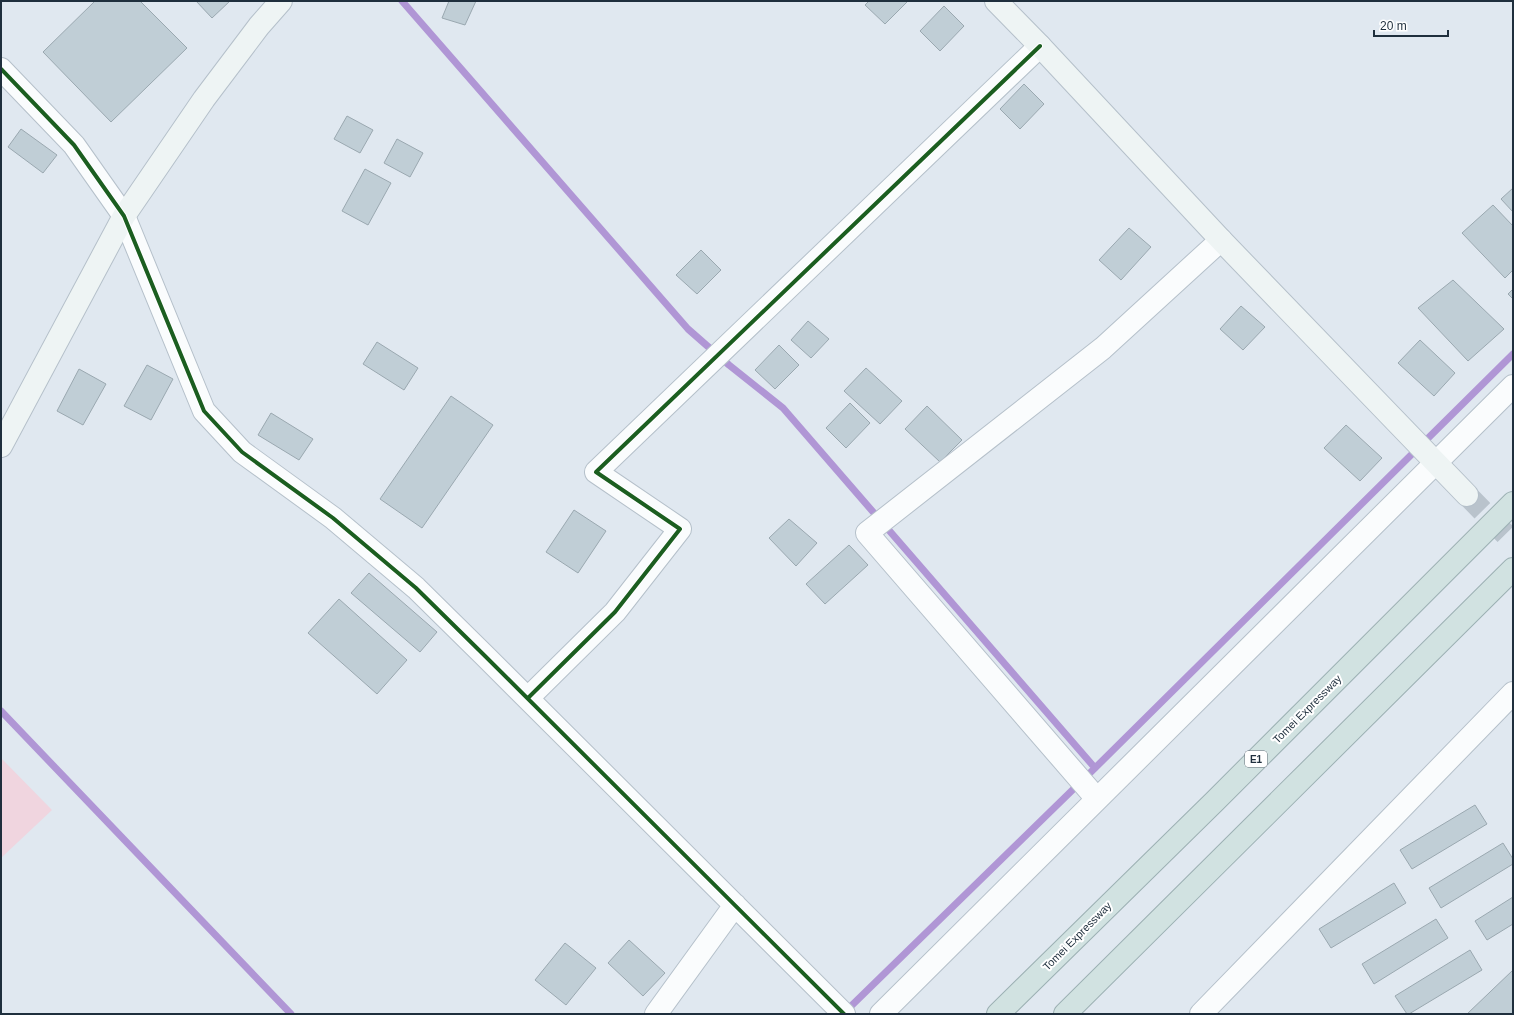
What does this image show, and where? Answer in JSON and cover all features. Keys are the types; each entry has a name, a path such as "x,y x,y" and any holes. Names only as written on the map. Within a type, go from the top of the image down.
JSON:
{"highway":[{"name":"Tomei Expressway","path":"998,1014 1215,801 1513,503"},
{"path":"1065,1014 1513,569"}],"street":[{"path":"1,446 124,216 204,99 259,26 281,1"},
{"path":"996,1 1221,240 1467,495"},
{"path":"528,698 615,612 680,529 596,472 1040,46"},
{"path":"1,68 74,145 124,216 204,411 242,452 333,518 416,588 844,1014"},
{"path":"1097,799 867,533 1103,348 1221,240"},
{"path":"881,1014 1097,799 1432,460 1513,386"},
{"path":"1201,1014 1513,693"},
{"path":"656,1014 735,905"}],"shaded area":[{"path":"1,758 52,810 1,858"}],"building":[{"path":"95,1 140,1 187,48 111,122 43,52"},
{"path":"196,1 230,1 212,18"},
{"path":"449,1 476,1 465,25 442,18"},
{"path":"869,1 908,1 885,24 865,5"},
{"path":"944,6 964,26 940,51 920,31"},
{"path":"1024,84 1044,104 1020,129 1000,109"},
{"path":"347,116 373,130 360,153 334,139"},
{"path":"21,129 57,155 43,173 8,147"},
{"path":"397,139 423,153 410,177 384,163"},
{"path":"365,169 391,183 368,225 342,211"},
{"path":"1513,188 1513,212 1501,199"},
{"path":"1493,205 1513,226 1513,270 1505,278 1462,233"},
{"path":"1129,228 1151,247 1121,280 1099,260"},
{"path":"701,250 721,270 697,294 676,275"},
{"path":"1453,280 1504,329 1468,361 1418,308"},
{"path":"1513,289 1513,299 1508,294"},
{"path":"1241,306 1265,327 1243,350 1220,329"},
{"path":"808,321 829,339 811,358 791,340"},
{"path":"1420,340 1455,373 1434,396 1398,363"},
{"path":"377,342 418,368 404,390 363,364"},
{"path":"779,345 799,365 775,389 755,370"},
{"path":"147,365 173,379 151,420 124,406"},
{"path":"866,368 902,401 880,424 844,391"},
{"path":"79,369 106,384 83,425 57,411"},
{"path":"451,396 493,425 422,528 380,499"},
{"path":"850,403 870,423 846,448 826,428"},
{"path":"927,406 962,440 940,462 905,429"},
{"path":"271,413 313,439 299,460 258,435"},
{"path":"1346,425 1382,458 1360,481 1324,448"},
{"path":"574,510 606,531 578,573 546,552"},
{"path":"789,519 817,543 796,566 769,538"},
{"path":"849,545 868,565 825,604 806,584"},
{"path":"369,573 437,632 420,652 351,593"},
{"path":"339,599 407,660 377,694 308,633"},
{"path":"1475,805 1487,824 1412,869 1400,850"},
{"path":"1503,843 1513,859 1513,864 1441,908 1429,888"},
{"path":"1394,883 1406,903 1331,948 1319,929"},
{"path":"1513,897 1513,924 1487,940 1475,921"},
{"path":"1436,919 1448,938 1374,984 1362,964"},
{"path":"629,940 665,973 643,996 608,963"},
{"path":"565,943 596,968 566,1005 535,980"},
{"path":"1470,950 1482,970 1407,1014 1395,996"},
{"path":"1513,970 1513,1014 1467,1014"}],"waterway":[{"path":"402,1 688,329 729,365 783,408 1095,768"},
{"path":"846,1011 1095,768 1513,354"},
{"path":"1,711 291,1014"}],"tunnel":[{"path":"1467,495 1513,542"}],"cycle path":[{"path":"528,698 615,612 680,529 596,472 1040,46"},
{"path":"1,69 74,145 124,216 204,411 242,452 333,518 416,588 844,1014"}]}
